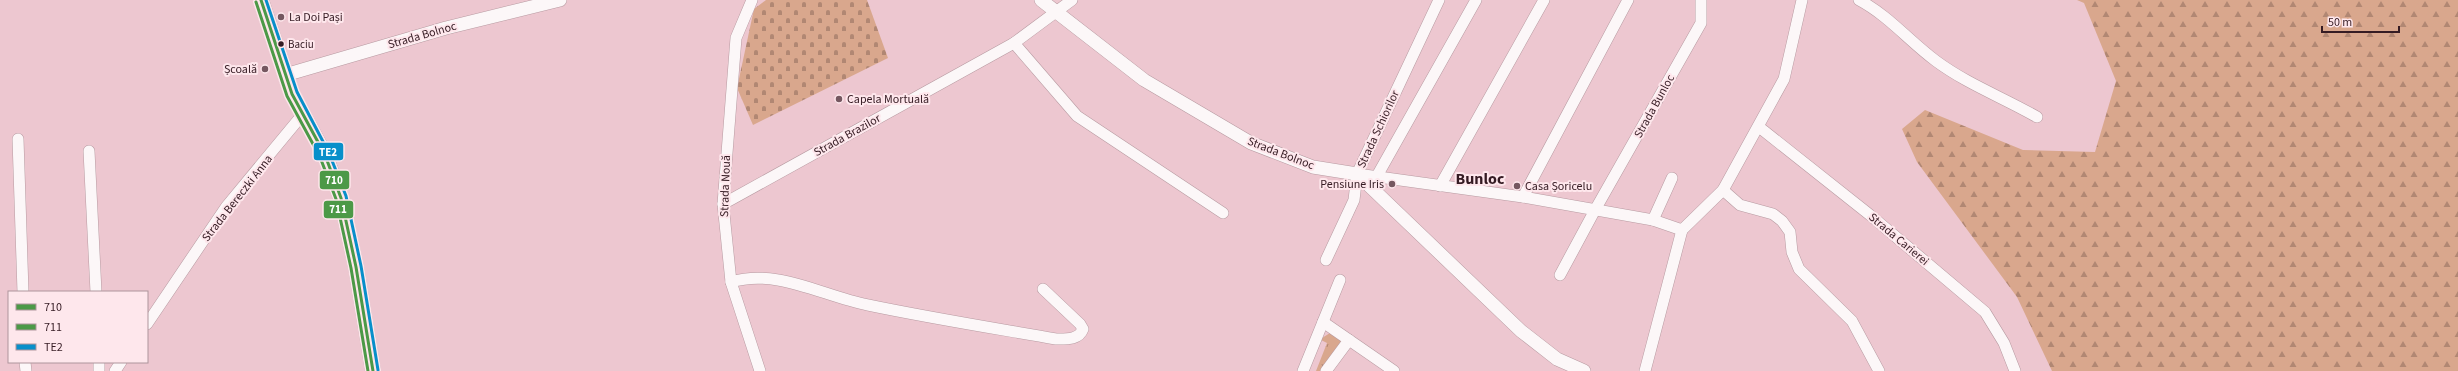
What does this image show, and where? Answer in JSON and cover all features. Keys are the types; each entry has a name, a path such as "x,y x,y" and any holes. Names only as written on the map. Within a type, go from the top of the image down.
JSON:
{"main road":[{"path":"261,0 285,75 334,175 343,204 373,371"}],"street":[{"name":"Strada Bolnoc","path":"285,75 446,28 560,0"},
{"name":"Strada Nouă","path":"752,0 736,38 723,204 731,282 760,371"},
{"name":"Strada Bolnoc","path":"1041,0 1144,80 1251,143 1313,167 1357,174"},
{"name":"Strada Brazilor","path":"723,204 1014,43 1072,0"},
{"name":"Strada Schiorilor","path":"1326,260 1354,200 1357,174 1439,0"},
{"name":"Strada Schiorilor","path":"1377,176 1476,0"},
{"path":"1440,186 1544,0"},
{"path":"1523,197 1628,0"},
{"name":"Strada Bunloc","path":"1560,275 1701,23 1701,0"},
{"path":"1645,371 1682,230 1723,190 1759,127 1784,79 1802,0"},
{"path":"1859,0 1878,11 1935,60 1969,82 1999,95 2037,118"},
{"path":"1014,43 1077,116 1223,213"},
{"name":"Strada Bereczki Anna","path":"148,323 226,207 303,114"},
{"name":"Strada Carierei","path":"1759,127 1828,180 1985,312 2004,343 2015,371"},
{"path":"18,140 23,291"},
{"path":"89,151 96,291"},
{"path":"1357,174 1523,197 1653,220 1682,230"},
{"path":"1357,174 1521,331 1557,359 1584,371"},
{"path":"1653,220 1672,178"},
{"path":"1723,190 1740,205 1773,214 1782,221 1790,232 1792,252 1799,269 1852,322 1879,371"},
{"path":"731,282 745,277 794,282 847,301 1056,339 1075,338 1082,333 1083,329 1080,324 1043,290"},
{"path":"1303,371 1340,280"},
{"path":"1323,322 1394,371"},
{"path":"1326,371 1349,340"}],"green space":[{"path":"766,0 867,0 888,58 753,125 737,88 754,9"},
{"path":"2077,0 2458,0 2458,371 2052,371 2017,297 1917,162 1902,129 1925,110 2023,150 2095,152 2116,81 2084,3"},
{"path":"1330,333 1342,341 1322,371 1316,371 1327,343 1321,340"}],"transit line":[{"name":"710","path":"261,0 292,94 325,155 341,198 356,267 373,371"},
{"name":"TE2","path":"266,0 297,92 329,153 346,196 361,266 378,370"},
{"name":"711","path":"256,2 287,96 320,157 336,199 351,268 368,371"}],"place":[{"name":"La Doi Pași","path":"281,17"},
{"name":"Baciu","path":"281,44"},
{"name":"Școală","path":"265,69"},
{"name":"Capela Mortuală","path":"839,99"},
{"name":"Pensiune Iris","path":"1392,184"},
{"name":"Casa Șoricelu","path":"1517,186"}],"district":[{"name":"Bunloc","path":"1480,178"}]}
